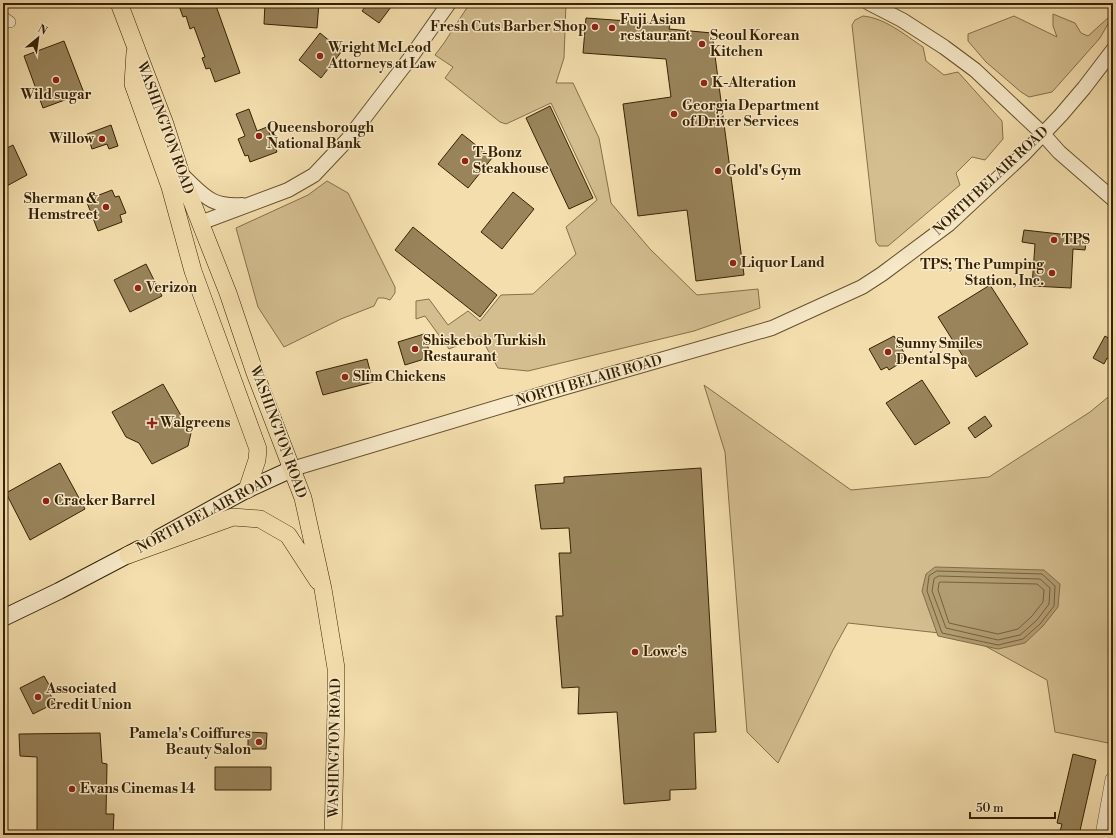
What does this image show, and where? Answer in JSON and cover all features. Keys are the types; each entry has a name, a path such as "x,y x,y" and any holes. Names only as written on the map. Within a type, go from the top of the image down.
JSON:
{"main road":[{"name":"WASHINGTON ROAD","path":"119,3 165,124 181,174 228,293 303,498 323,589 336,668 333,835"},
{"name":"WASHINGTON ROAD","path":"136,46 133,84 170,187 193,271 258,449 257,460 247,490"},
{"name":"NORTH BELAIR ROAD","path":"3,618 11,611 59,591 247,490 292,469"},
{"path":"128,555 233,517 260,520 288,535 323,589"}],"street":[{"path":"200,223 288,190 314,175 348,139 411,57 449,3"},
{"path":"869,3 902,20 956,56 974,70 1043,134 1059,152 1113,199"},
{"name":"NORTH BELAIR ROAD","path":"292,469 566,387 772,328 862,286 882,274 949,224 1043,134 1084,88 1113,50"},
{"path":"181,174 207,198 217,203 231,206 250,205"},
{"path":"1101,835 1111,779"}],"shaded area":[{"path":"470,3 566,3 564,58 556,83 573,83 599,138 611,203 650,249 697,295 758,289 760,308 694,331 528,371 498,368 480,336 449,349 425,316 416,319 416,301 429,299 448,325 468,311 480,321 501,295 533,294 576,254 566,227 597,200 551,103 506,124 500,122 445,78 453,67 435,55"},
{"path":"1053,14 1075,23 1081,33 1088,36 1109,17 1109,22 1100,38 1052,92 1029,97 986,62 968,41 968,34 1014,16 1057,37 1053,26"},
{"path":"863,16 871,17 887,24 902,32 923,47 926,61 944,75 958,72 1002,121 1003,139 985,160 972,157 956,173 960,185 888,246 879,246 876,242 852,25 855,20"},
{"path":"327,181 348,193 395,287 395,293 390,300 378,298 374,306 341,319 284,347 258,307 236,228 308,195"},
{"path":"704,385 851,490 989,477 1090,412 1113,393 1113,744 1055,732 1047,680 967,636 848,623 833,650 778,763 747,732 725,452"}],"water":[{"path":"935,567 1044,570 1060,584 1058,607 1043,626 1025,643 998,649 938,636 922,591 926,574"}],"building":[{"path":"178,3 215,3 240,73 215,82 210,68 206,69 202,58 205,57 194,27 190,29 186,16 183,17"},
{"path":"265,3 319,3 317,28 264,24"},
{"path":"368,3 394,3 379,23 362,11"},
{"path":"586,18 670,24 669,29 712,33 744,275 696,281 687,210 638,216 623,104 671,97 666,59 583,53"},
{"name":"Wright McLeod Attorneys at Law","path":"320,33 342,51 321,78 299,60"},
{"path":"64,41 84,93 43,108 24,56"},
{"path":"550,106 593,198 569,209 526,118"},
{"name":"Queensborough National Bank","path":"249,109 257,131 267,127 270,135 274,134 278,144 274,144 277,152 250,162 248,155 245,156 238,139 245,136 236,114"},
{"name":"Willow","path":"111,125 118,146 109,149 107,144 92,149 87,134"},
{"name":"T-Bonz Steakhouse","path":"462,134 492,158 468,188 438,164"},
{"path":"13,145 27,175 3,188 3,150"},
{"name":"Sherman & Hemstreet","path":"112,190 115,197 119,196 126,213 120,215 122,222 98,231 86,200"},
{"path":"513,192 534,209 502,249 481,232"},
{"path":"413,227 497,295 480,317 395,250"},
{"path":"1024,230 1087,237 1085,250 1073,249 1071,288 1032,286 1035,244 1022,242"},
{"name":"Verizon","path":"146,264 162,296 130,312 114,280"},
{"path":"990,285 1028,344 976,377 938,317"},
{"name":"Shiskebob Turkish Restaurant","path":"424,334 431,357 405,365 398,342"},
{"name":"Sunny Smiles Dental Spa","path":"894,336 906,356 900,359 902,362 889,370 887,367 881,370 869,349"},
{"path":"1105,336 1113,341 1113,362 1107,358 1104,364 1093,358"},
{"name":"Slim Chickens","path":"367,359 373,382 323,395 316,372"},
{"path":"922,380 950,423 915,445 886,403"},
{"name":"Walgreens","path":"163,384 191,433 188,446 152,464 139,443 126,437 112,412"},
{"path":"985,416 992,426 975,438 968,428"},
{"name":"Cracker Barrel","path":"60,463 85,509 30,540 6,493"},
{"name":"Lowe's","path":"701,468 716,732 694,733 696,789 670,790 670,800 624,804 617,712 578,714 579,687 562,688 556,616 563,616 559,553 571,553 569,528 541,529 535,485 564,483 564,477"},
{"name":"Associated Credit Union","path":"44,676 52,690 49,692 55,703 33,714 20,688"},
{"name":"Pamela's Coiffures Beauty Salon","path":"248,732 267,733 266,749 248,749"},
{"name":"Evans Cinemas 14","path":"100,733 102,763 107,764 106,814 114,814 113,835 37,835 37,757 20,756 19,734"},
{"path":"1073,754 1096,760 1079,835 1059,835 1062,824 1057,823"},
{"path":"215,767 271,767 271,790 215,790"}],"place":[{"name":"Fresh Cuts Barber Shop","path":"595,27"},
{"name":"Fuji Asian restaurant","path":"612,28"},
{"name":"Seoul Korean Kitchen","path":"702,44"},
{"name":"Wright McLeod Attorneys at Law","path":"320,56"},
{"name":"Wild sugar","path":"56,80"},
{"name":"K-Alteration","path":"704,83"},
{"name":"Georgia Department of Driver Services","path":"674,114"},
{"name":"Queensborough National Bank","path":"259,136"},
{"name":"Willow","path":"102,139"},
{"name":"T-Bonz Steakhouse","path":"465,161"},
{"name":"Gold's Gym","path":"718,171"},
{"name":"Sherman & Hemstreet","path":"106,207"},
{"name":"TPS","path":"1054,240"},
{"name":"Liquor Land","path":"733,263"},
{"name":"TPS; The Pumping Station, Inc.","path":"1052,273"},
{"name":"Verizon","path":"138,288"},
{"name":"Shiskebob Turkish Restaurant","path":"415,349"},
{"name":"Sunny Smiles Dental Spa","path":"888,352"},
{"name":"Slim Chickens","path":"345,377"},
{"name":"Walgreens","path":"152,423"},
{"name":"Cracker Barrel","path":"46,501"},
{"name":"Lowe's","path":"635,652"},
{"name":"Associated Credit Union","path":"38,697"},
{"name":"Pamela's Coiffures Beauty Salon","path":"259,742"},
{"name":"Evans Cinemas 14","path":"72,789"}]}
